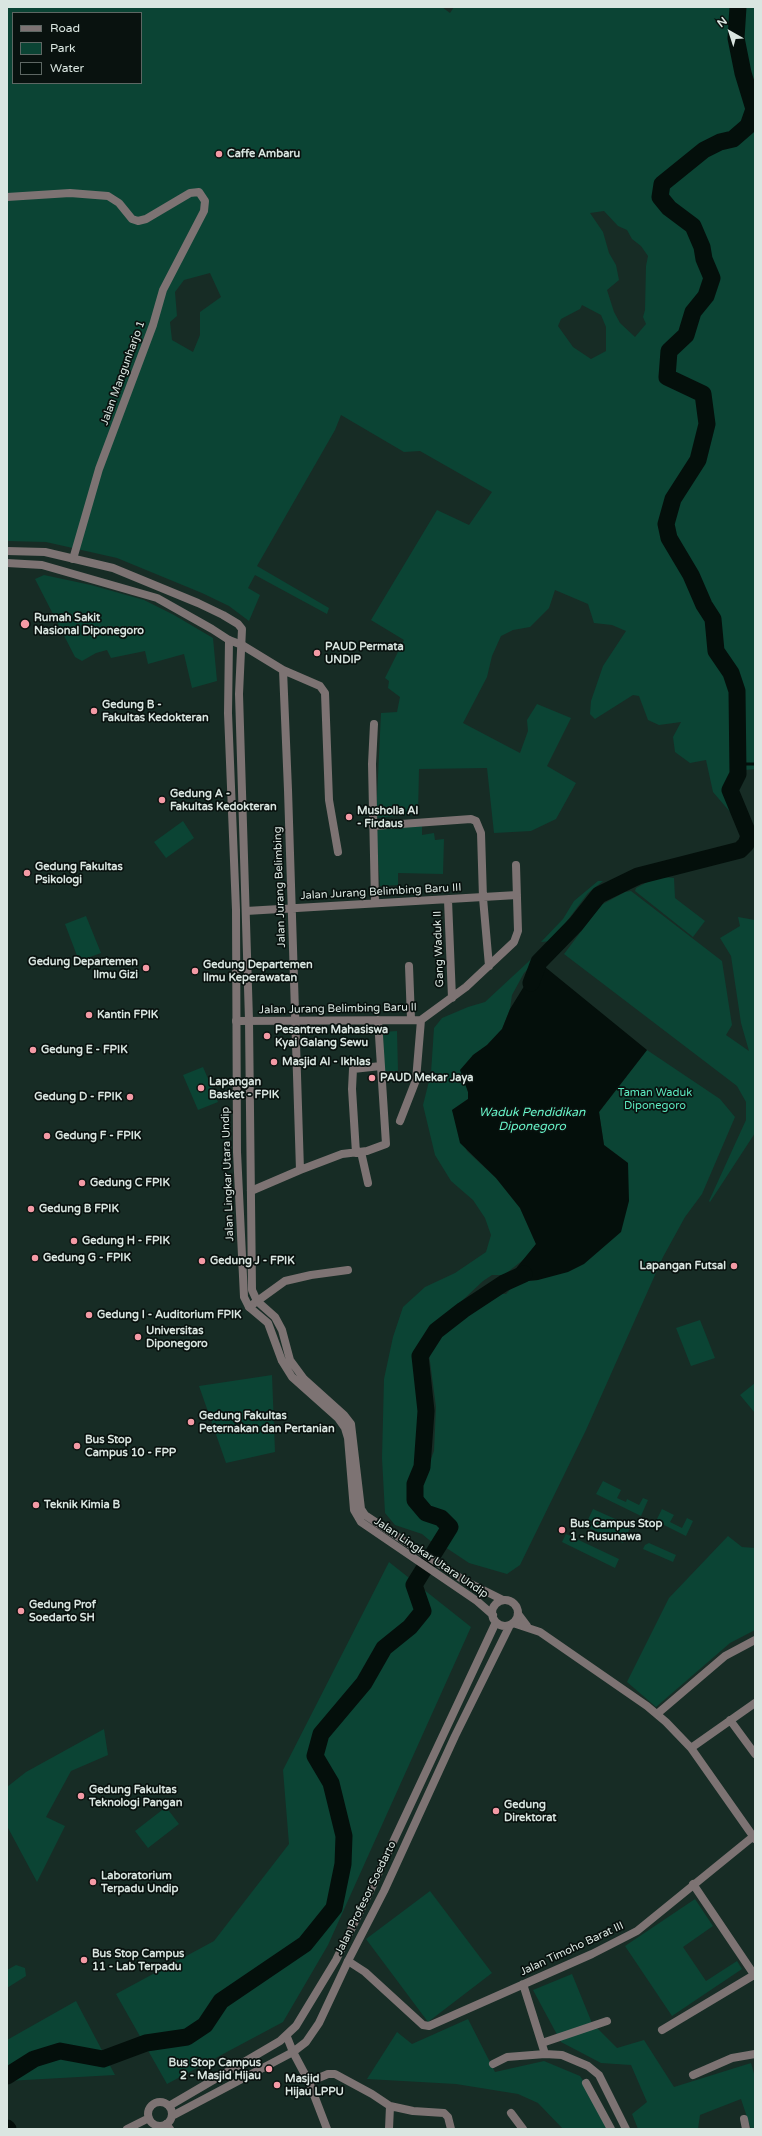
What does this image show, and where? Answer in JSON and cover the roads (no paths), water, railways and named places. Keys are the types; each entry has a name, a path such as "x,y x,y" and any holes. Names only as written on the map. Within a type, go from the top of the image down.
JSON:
{"street":[{"name":"Jalan Mangunharjo 1","path":"7,197 70,193 108,196 120,203 132,220 138,221 146,219 190,193 199,192 205,200 204,211 163,290 153,325 99,469 73,559"},
{"path":"7,551 45,552 73,559"},
{"name":"Jalan Lingkar Utara Undip","path":"73,559 113,568 217,612 240,627 243,632 239,694 242,831 249,1020 252,1290 257,1301 275,1317 282,1330 286,1361 351,1424 361,1509 373,1520 465,1581 503,1600"},
{"path":"7,563 42,564 157,598 229,640 242,645 283,670 320,686 325,693 329,800 338,852"},
{"name":"Jalan Lingkar Utara Undip","path":"229,640 228,713 236,910 236,1152 244,1297 249,1307 268,1323 292,1377 338,1418 345,1428 348,1438 354,1510 365,1526 464,1592 495,1619"},
{"name":"Jalan Jurang Belimbing","path":"283,670 293,907 300,1170"},
{"path":"374,724 372,764 374,902"},
{"path":"373,826 471,819 476,821 481,833 483,898 489,966"},
{"name":"Jalan Jurang Belimbing Baru II","path":"236,1021 295,1019 421,1020 466,987 514,942 518,935 516,865"},
{"name":"Jalan Jurang Belimbing Baru III","path":"246,911 374,902 448,900 517,895"},
{"name":"Gang Waduk II","path":"448,900 452,998"},
{"path":"409,966 411,1019"},
{"path":"251,1191 342,1154 358,1152 386,1144 378,1020"},
{"path":"400,1121 416,1080 421,1020"},
{"path":"368,1182 358,1152 352,1089 353,1069 381,1066"},
{"path":"249,1307 285,1281 311,1275 348,1270"},
{"path":"365,1526 373,1520"},
{"path":"503,1600 514,1603 518,1614 512,1624 505,1626 495,1619 495,1606 503,1600"},
{"name":"Jalan Timoho Barat III","path":"518,1614 528,1626"},
{"name":"Jalan Profesor Soedarto","path":"495,1619 408,1811 336,1960 296,2026 287,2037 169,2106 161,2102 155,2104 149,2111 149,2118 161,2127 172,2116 293,2052 306,2042 319,2023 348,1961 384,1891 455,1736 512,1624"},
{"name":"Jalan Timoho Barat III","path":"348,1961 365,1972 422,2025 429,2026 592,1954 637,1931 693,1884 754,1837 691,1748 657,1714 540,1632 528,1626 512,1624"},
{"path":"657,1714 725,1656 755,1640"},
{"path":"691,1748 755,1703"},
{"path":"730,1720 755,1754"},
{"path":"662,2030 755,1976 693,1884"},
{"path":"523,1984 545,2054"},
{"path":"542,2043 607,2022"},
{"path":"287,2037 309,2082 327,2129"},
{"path":"493,2064 507,2057 545,2054 562,2055 588,2066 599,2075 626,2129"},
{"path":"694,2075 732,2058 755,2054"},
{"path":"309,2082 328,2074 335,2074 372,2094 390,2106 414,2111 444,2112 448,2117 451,2129"},
{"path":"586,2083 611,2129"},
{"path":"169,2106 172,2116"},
{"path":"389,2129 390,2106"},
{"path":"512,2113 523,2129"},
{"path":"127,2129 149,2118"},
{"path":"744,2119 746,2129"}],"water":[{"name":"Waduk Pendidikan Diponegoro","path":"539,962 647,1050 599,1112 604,1145 628,1163 629,1201 621,1232 584,1264 568,1272 538,1280 504,1283 536,1244 520,1208 496,1178 460,1143 452,1110 468,1099 468,1092 460,1070 473,1055 487,1045 502,1029 510,1009"}],"waterway":[{"path":"531,983 539,962 576,924 599,895 638,876 740,850 746,844 749,836 730,790 738,774 737,691 731,673 716,651 713,619 704,605 691,575 669,538 666,524 673,499 698,460 707,424 703,394 667,377 669,351 686,335 693,312 706,296 712,278 704,259 702,247 693,226 669,208 660,197 662,184 704,150 720,142 733,139 748,126 754,109 743,73 736,38 738,7"},
{"path":"738,764 755,764"},
{"path":"7,2076 34,2059 60,2051 103,2059 146,2043 187,2037 205,2025 221,2001 305,1944 334,1908 343,1864 344,1836 331,1783 315,1756 321,1734 364,1683 384,1648 410,1627 423,1611 414,1585 450,1527 441,1518 426,1513 415,1500 415,1484 422,1467 426,1411 420,1356 436,1331 463,1310 504,1283 524,1274"}],"place":[{"name":"Caffe Ambaru","path":"219,154"},
{"name":"Rumah Sakit Nasional Diponegoro","path":"25,624"},
{"name":"PAUD Permata UNDIP","path":"317,653"},
{"name":"Gedung B - Fakultas Kedokteran","path":"94,711"},
{"name":"Gedung A - Fakultas Kedokteran","path":"162,800"},
{"name":"Musholla Al - Firdaus","path":"349,817"},
{"name":"Gedung Fakultas Psikologi","path":"27,873"},
{"name":"Gedung Departemen Ilmu Gizi","path":"146,968"},
{"name":"Gedung Departemen Ilmu Keperawatan","path":"195,971"},
{"name":"Kantin FPIK","path":"89,1015"},
{"name":"Pesantren Mahasiswa Kyai Galang Sewu","path":"267,1036"},
{"name":"Gedung E - FPIK","path":"33,1050"},
{"name":"Masjid Al - Ikhlas","path":"274,1062"},
{"name":"PAUD Mekar Jaya","path":"372,1078"},
{"name":"Lapangan Basket - FPIK","path":"201,1088"},
{"name":"Gedung D - FPIK","path":"130,1097"},
{"name":"Gedung F - FPIK","path":"47,1136"},
{"name":"Gedung C FPIK","path":"82,1183"},
{"name":"Gedung B FPIK","path":"31,1209"},
{"name":"Gedung H - FPIK","path":"74,1241"},
{"name":"Gedung G - FPIK","path":"35,1258"},
{"name":"Gedung J - FPIK","path":"202,1261"},
{"name":"Lapangan Futsal","path":"734,1266"},
{"name":"Gedung I - Auditorium FPIK","path":"89,1315"},
{"name":"Universitas Diponegoro","path":"138,1337"},
{"name":"Gedung Fakultas Peternakan dan Pertanian","path":"191,1422"},
{"name":"Bus Stop Campus 10 - FPP","path":"77,1446"},
{"name":"Teknik Kimia B","path":"36,1505"},
{"name":"Bus Campus Stop 1 - Rusunawa","path":"562,1530"},
{"name":"Gedung Prof Soedarto SH","path":"21,1611"},
{"name":"Gedung Fakultas Teknologi Pangan","path":"81,1796"},
{"name":"Gedung Direktorat","path":"496,1811"},
{"name":"Laboratorium Terpadu Undip","path":"93,1882"},
{"name":"Bus Stop Campus 11 - Lab Terpadu","path":"84,1960"},
{"name":"Bus Stop Campus 2 - Masjid Hijau","path":"269,2069"},
{"name":"Masjid Hijau LPPU","path":"277,2085"}],"park label":[{"name":"Taman Waduk Diponegoro","path":"655,1099"}]}
